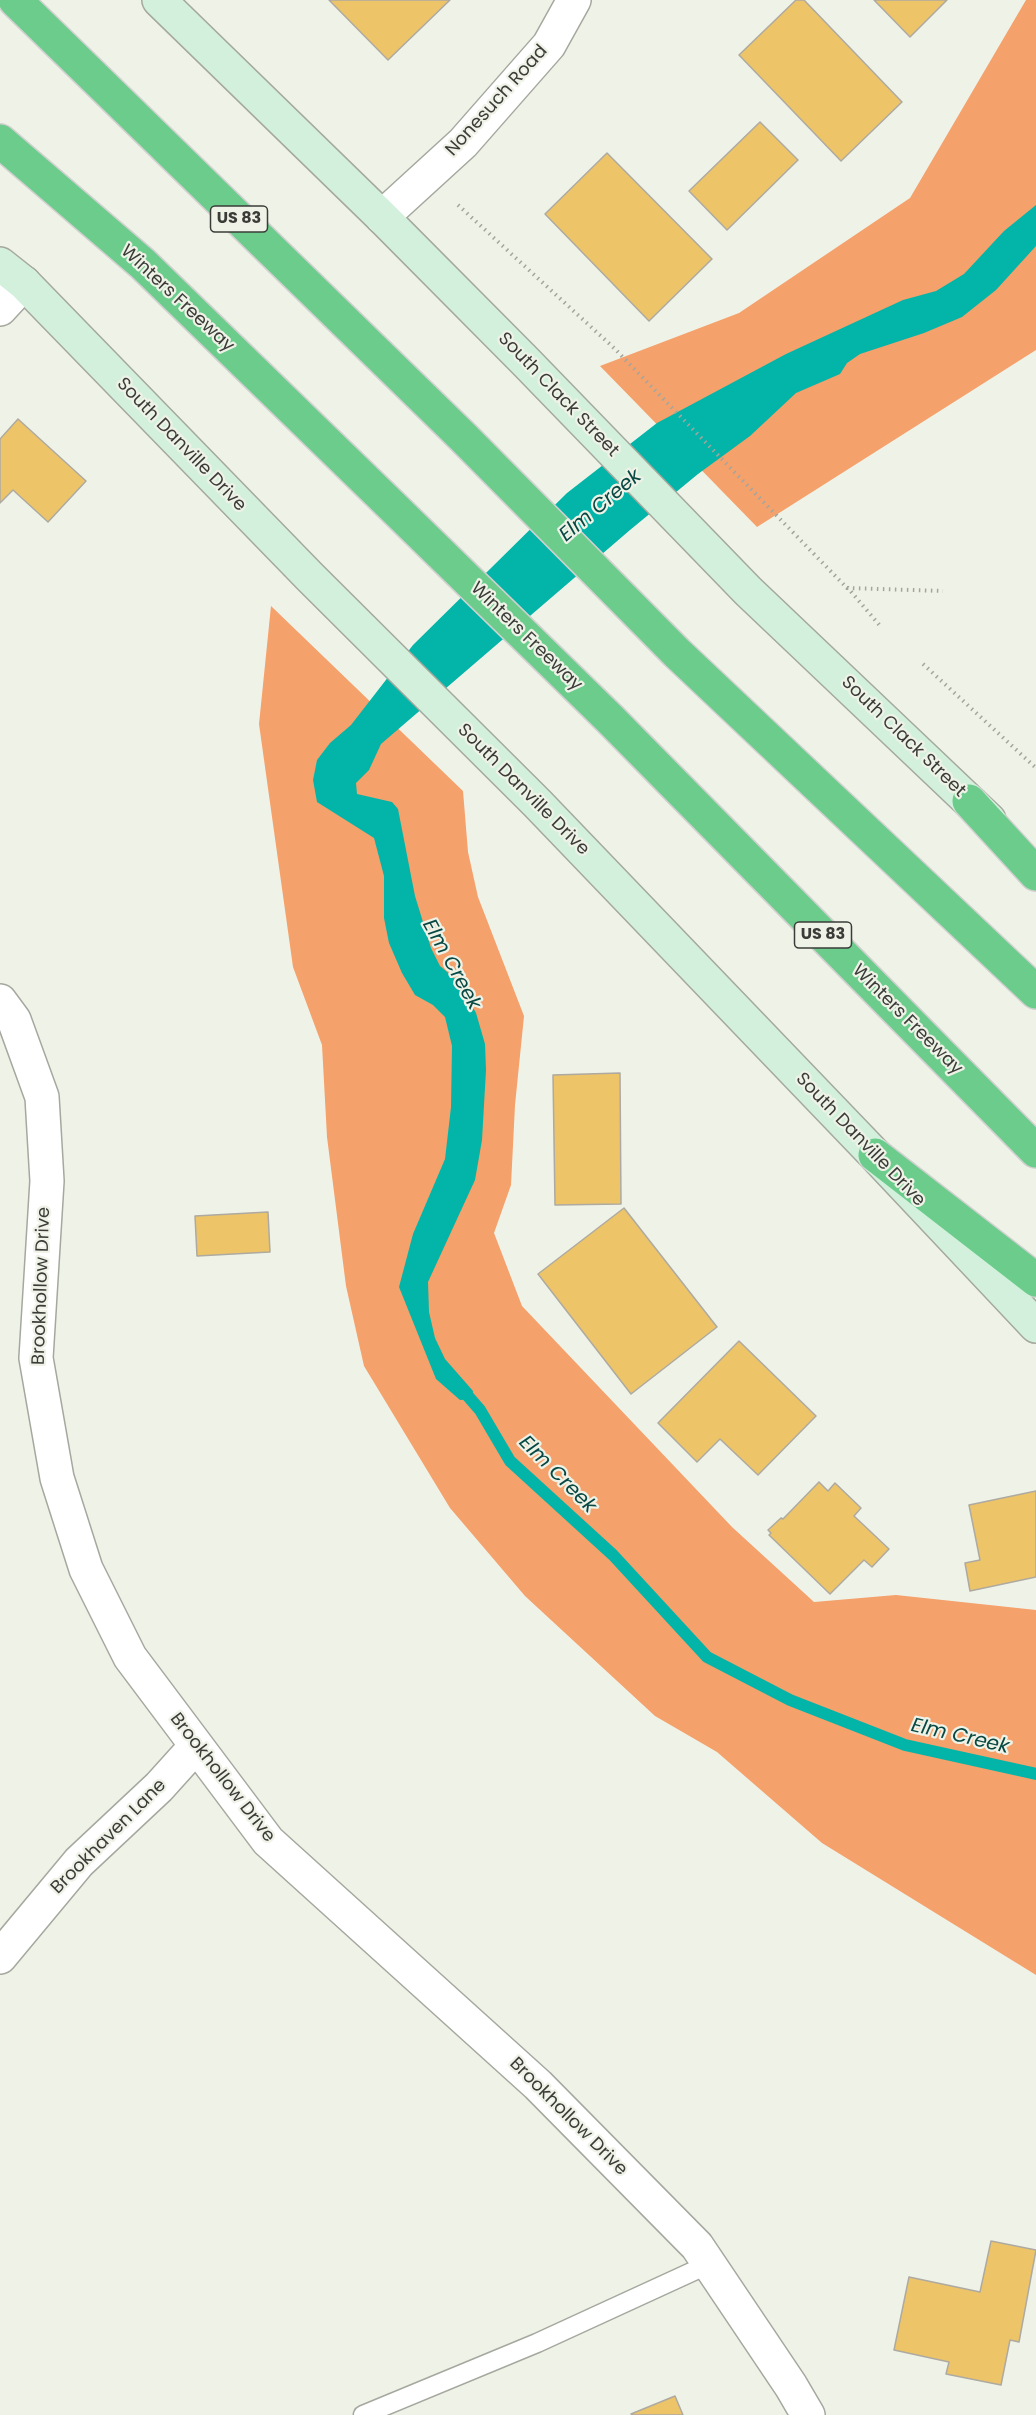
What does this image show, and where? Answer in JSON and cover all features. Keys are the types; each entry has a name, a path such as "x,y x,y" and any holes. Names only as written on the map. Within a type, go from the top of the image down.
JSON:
{"highway":[{"name":"US 83","path":"15,0 462,437 677,653 1036,992"},
{"name":"Winters Freeway","path":"0,141 143,264 393,507 610,719 1036,1151"},
{"path":"969,801 1036,873"},
{"path":"875,1155 1036,1280"}],"main road":[{"name":"South Clack Street","path":"159,0 382,217 748,591 1036,864"},
{"name":"South Danville Drive","path":"12,274 310,577 537,803 1036,1326"}],"street":[{"name":"Nonesuch Road","path":"382,217 463,143 549,45 574,0"},
{"path":"0,309 12,274"},
{"name":"Brookhollow Drive","path":"0,1001 14,1020 42,1097 47,1181 36,1358 57,1478 86,1569 130,1657 268,1841 538,2085 697,2246 808,2415"},
{"name":"Brookhaven Lane","path":"0,1957 79,1863 159,1787 196,1746"}],"lane":[{"path":"363,2415 537,2343 709,2264"}],"path":[{"path":"458,205 614,348 807,545 882,628"},
{"path":"845,585 847,588 943,591"},
{"path":"922,664 1036,768"}],"shaded area":[{"path":"1026,0 1036,0 1036,350 757,527 600,366 739,313 910,198"},
{"path":"271,606 463,791 468,852 478,897 524,1016 515,1105 511,1185 494,1233 522,1306 732,1527 814,1602 896,1595 1036,1610 1036,1975 822,1843 717,1752 655,1716 525,1596 450,1508 364,1366 346,1286 327,1137 322,1045 293,967 259,724"}],"water":[{"path":"1036,205 1036,246 996,290 962,317 924,333 860,354 847,363 840,374 796,393 750,436 698,474 630,530 381,744 369,770 356,783 357,794 392,802 398,809 415,896 431,948 440,966 459,982 476,1013 485,1044 486,1070 482,1140 475,1180 428,1282 429,1312 435,1338 445,1359 473,1391 472,1399 460,1400 436,1379 399,1287 413,1234 445,1159 451,1107 452,1046 445,1017 433,1005 415,995 389,943 384,918 384,876 374,838 317,802 313,780 317,760 330,743 351,725 413,645 567,493 657,423 786,354 903,300 936,291 964,274 1004,231"}],"building":[{"path":"329,0 450,0 388,60"},
{"path":"796,0 804,0 902,102 841,161 739,55"},
{"path":"874,0 947,0 910,37"},
{"path":"760,122 798,160 727,230 689,191"},
{"path":"607,153 712,259 649,321 545,214"},
{"path":"18,419 86,481 48,522 13,490 0,503 0,439"},
{"path":"620,1073 621,1204 555,1205 553,1075"},
{"path":"624,1208 717,1327 631,1394 538,1274"},
{"path":"268,1212 270,1252 197,1256 195,1216"},
{"path":"739,1341 816,1416 758,1475 720,1439 697,1462 658,1423"},
{"path":"819,1482 828,1491 835,1483 861,1508 854,1516 889,1549 872,1567 864,1560 830,1594 769,1535 771,1533 768,1530 781,1518 783,1519"},
{"path":"1036,1491 1036,1577 970,1591 965,1563 980,1560 969,1505"},
{"path":"991,2241 1036,2250 1019,2342 1010,2340 1001,2385 946,2374 949,2362 894,2350 909,2277 980,2292"},
{"path":"675,2396 683,2415 631,2414"}],"waterway":[{"name":"Elm Creek","path":"460,1387 480,1410 510,1461 613,1555 707,1657 790,1700 905,1745 1036,1774"}]}
